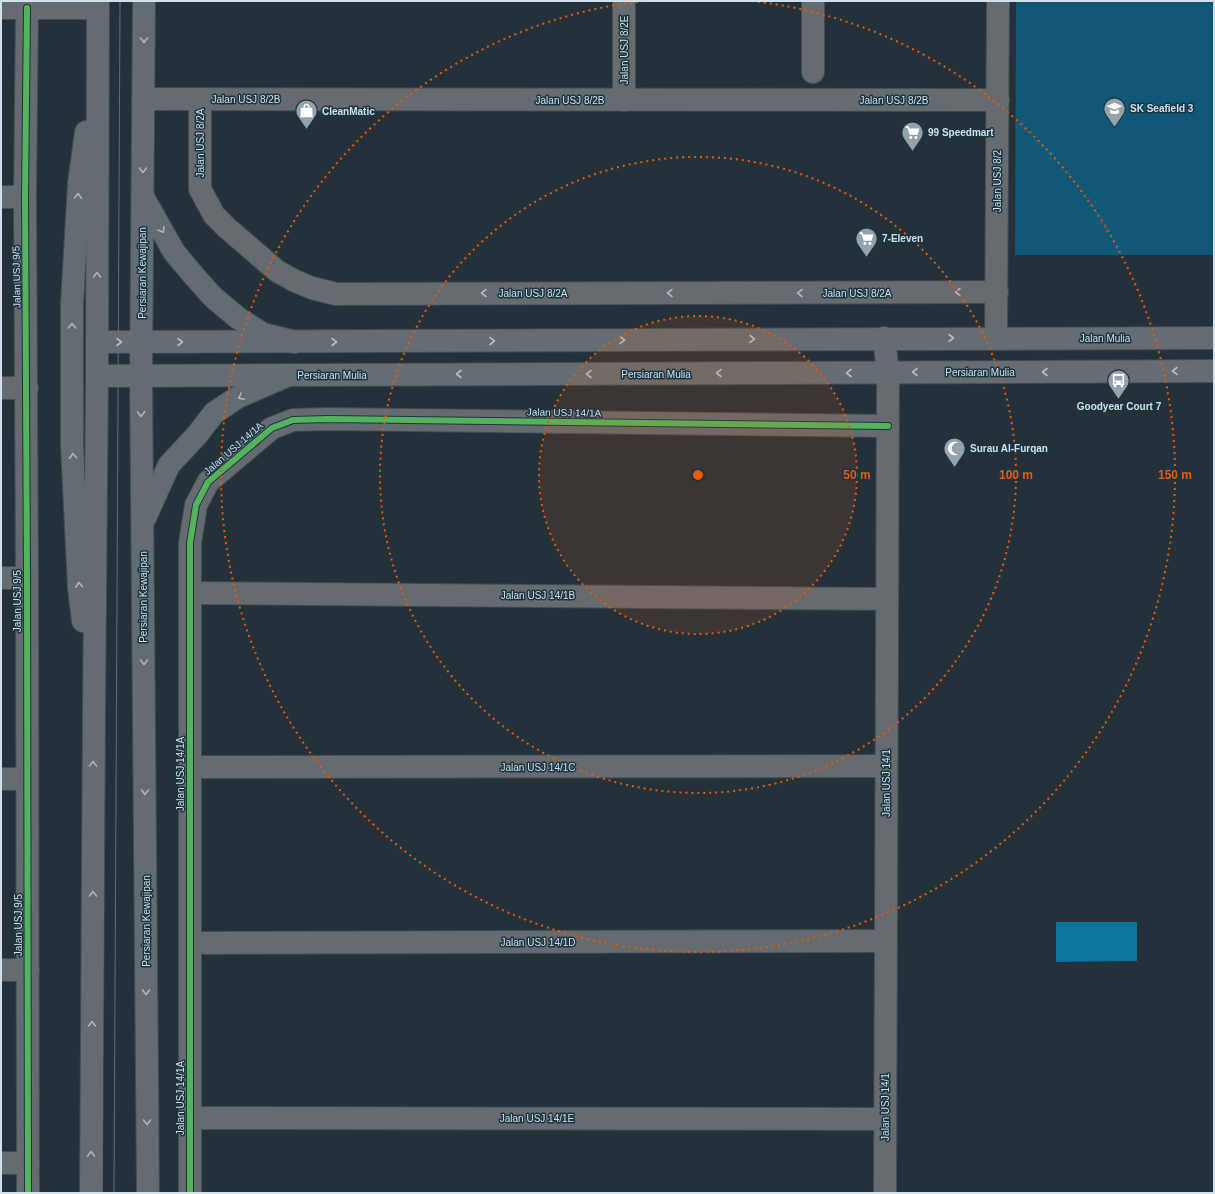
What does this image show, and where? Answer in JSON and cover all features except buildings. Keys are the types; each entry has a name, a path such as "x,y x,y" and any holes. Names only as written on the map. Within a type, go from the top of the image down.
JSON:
{"main road":[{"name":"Persiaran Kewajipan","path":"144,1 141,375 148,1193"},
{"path":"91,1193 98,5"},
{"path":"94,708 79,589 72,446 72,304 79,183 98,51"},
{"path":"142,196 174,252 213,297 238,318 263,334 295,342"},
{"path":"97,342 996,338"},
{"name":"Jalan Mulia","path":"996,338 1214,338"},
{"name":"Persiaran Mulia","path":"97,376 1214,371"},
{"path":"142,525 169,465 197,435 214,413 238,397 289,375"}],"street":[{"name":"Jalan USJ 8/2E","path":"624,1 624,100"},
{"path":"813,1 813,72"},
{"name":"Jalan USJ 8/2","path":"996,338 998,1"},
{"path":"1,8 98,5"},
{"name":"Jalan USJ 9/5","path":"27,8 25,197 28,1193"},
{"name":"Jalan USJ 8/2B","path":"143,99 998,100"},
{"name":"Jalan USJ 8/2A","path":"200,99 200,189 214,215 277,271 312,288 336,294 997,292"},
{"path":"1,197 25,197"},
{"name":"Jalan USJ 14/1","path":"884,338 888,373 885,1193"},
{"path":"1,388 26,388"},
{"name":"Jalan USJ 14/1A","path":"190,1193 190,543 196,505 208,482 272,428 293,420 328,419 888,426"},
{"path":"1,578 27,578"},
{"name":"Jalan USJ 14/1B","path":"190,593 887,599"},
{"name":"Jalan USJ 14/1C","path":"190,767 886,766"},
{"path":"1,779 27,779"},
{"name":"Jalan USJ 14/1D","path":"190,943 886,941"},
{"path":"1,970 28,970"},
{"name":"Jalan USJ 14/1E","path":"190,1118 885,1119"},
{"path":"1,1163 28,1163"}],"shaded area":[{"name":"SK Seafield 3","path":"1016,1 1214,1 1214,255 1015,255"},
{"path":"1056,922 1137,922 1137,961 1056,962"}],"tram line":[{"path":"102,1193 107,1"},
{"path":"114,1193 120,1"}],"cycle path":[{"path":"27,8 25,197 28,1193"},
{"path":"190,1193 190,543 196,505 208,482 272,428 293,420 328,419 888,426"}],"place":[{"name":"SK Seafield 3","path":"1115,128"},
{"name":"CleanMatic","path":"307,130"},
{"name":"99 Speedmart","path":"912,152"},
{"name":"7-Eleven","path":"867,258"},
{"name":"Goodyear Court 7","path":"1119,400"},
{"name":"Surau Al-Furqan","path":"954,468"}]}
